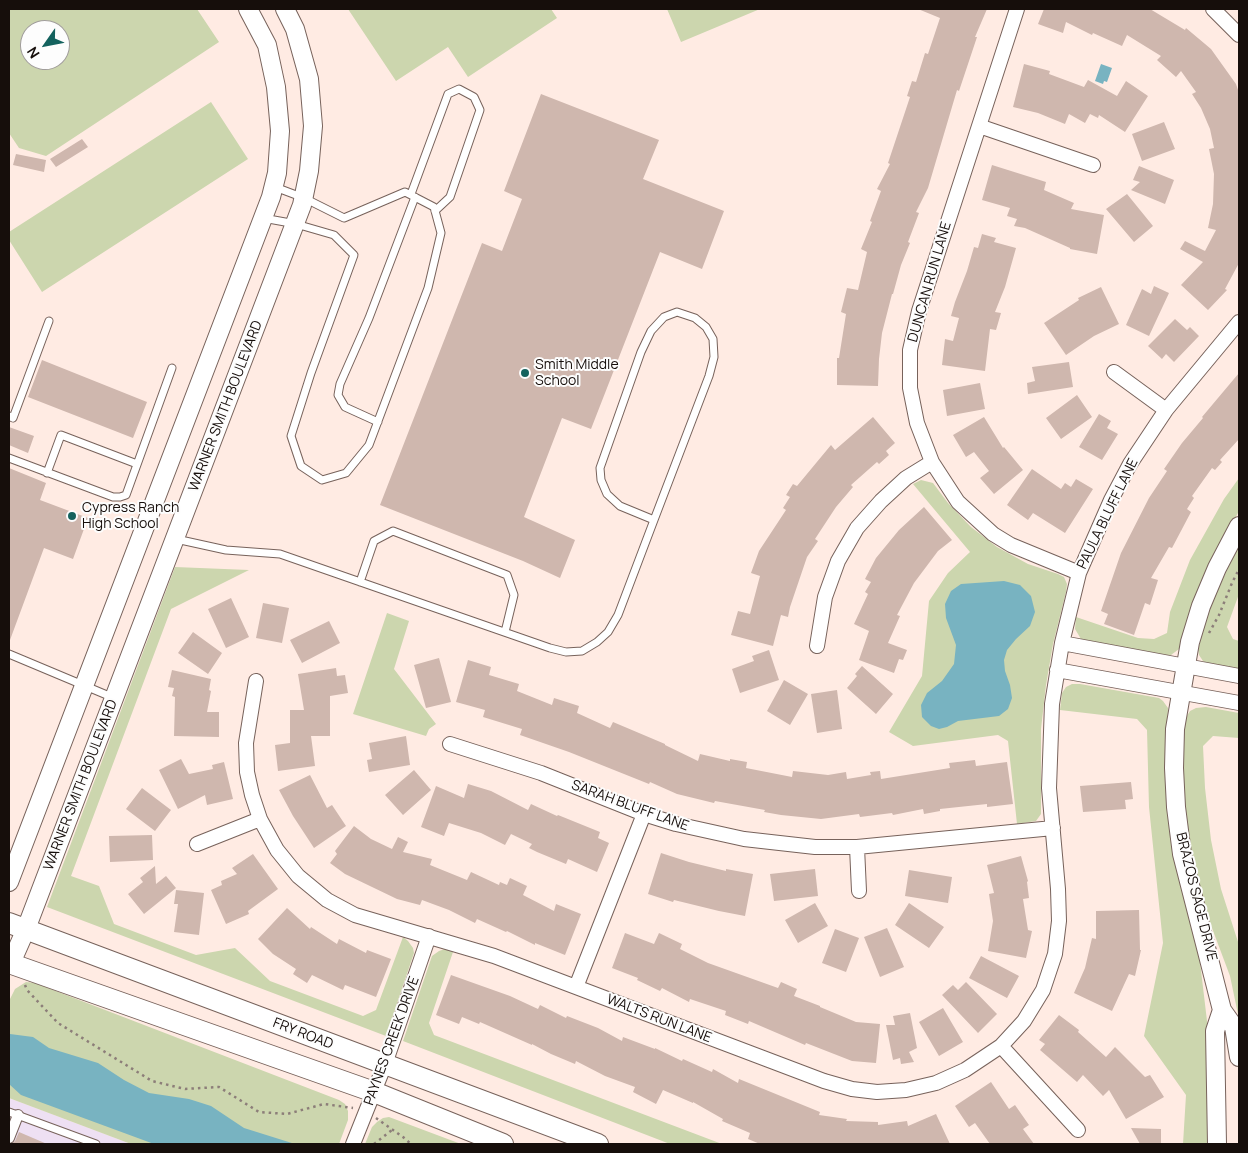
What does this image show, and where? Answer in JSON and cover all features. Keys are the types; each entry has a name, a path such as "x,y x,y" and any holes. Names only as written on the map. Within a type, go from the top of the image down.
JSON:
{"main road":[{"name":"FRY ROAD","path":"17,926 598,1144"},
{"path":"9,965 374,1092 503,1144"}],"street":[{"path":"9,882 274,187 280,131 276,87 267,45 248,9"},
{"name":"WARNER SMITH BOULEVARD","path":"9,965 17,926 114,698 296,224 304,198 309,171 313,126 309,79 295,29 285,9"},
{"name":"DUNCAN RUN LANE","path":"1017,9 919,312 910,350 910,388 917,423 932,462 958,502 994,534 1011,545 1079,572"},
{"path":"1213,9 1239,36"},
{"path":"979,126 1093,165"},
{"name":"PAULA BLUFF LANE","path":"1053,828 1049,788 1052,704 1062,643 1079,572 1111,500 1130,464 1166,410 1239,322"},
{"path":"1114,372 1166,410"},
{"path":"817,646 825,597 838,562 857,528 880,501 906,478 932,462"},
{"name":"BRAZOS SAGE DRIVE","path":"1239,526 1217,568 1201,606 1180,692 1175,729 1174,768 1176,807 1182,854 1222,1010 1234,1027 1239,1057"},
{"path":"1062,643 1239,676"},
{"path":"1057,670 1239,703"},
{"name":"WALTS RUN LANE","path":"256,680 246,744 247,772 252,795 260,819 282,856 298,876 326,900 355,915 494,956 824,1081 852,1089 877,1092 906,1090 936,1083 965,1070 1001,1046 1024,1021 1043,990 1055,954 1059,921 1053,828"},
{"name":"SARAH BLUFF LANE","path":"450,744 541,773 644,814 676,824 744,839 815,847 857,847 1053,828"},
{"path":"576,987 644,814"},
{"path":"197,844 260,819"},
{"path":"857,847 859,891"},
{"name":"PAYNES CREEK DRIVE","path":"353,1144 385,1064 429,936"},
{"path":"1217,1144 1215,1030 1222,1010"},
{"path":"1001,1046 1078,1130"},
{"path":"9,1138 13,1113"}],"lane":[{"path":"378,422 345,408 338,395 340,384 369,318 448,94 458,89 474,97 480,110 450,197 435,211"},
{"path":"263,218 296,224 334,235 354,255 291,436 301,466 322,480 346,474 369,445 428,288 441,233 434,207 406,192 344,218 304,198 274,187"},
{"path":"175,539 226,550 280,554 566,652 582,651 597,642 608,632 618,615 709,376 714,357 713,339 706,327 695,318 677,312 664,317 651,331 641,352 600,468 601,480 607,494 620,506 654,520"},
{"path":"9,416 13,418 49,321"},
{"path":"9,458 113,498 126,495 172,368"},
{"path":"47,473 61,435 137,464"},
{"path":"360,582 374,541 393,532 507,575 514,595 505,632"},
{"path":"9,654 114,698"},
{"path":"13,1113 96,1144"}],"path":[{"path":"1207,637 1239,569"},
{"path":"23,981 27,990 58,1023 152,1081 185,1089 219,1087 259,1112 287,1114 324,1104 367,1111 408,1144"},
{"path":"374,1144 392,1130"}],"shaded area":[{"path":"9,1098 131,1144 9,1144"}],"green space":[{"path":"9,9 197,9 219,42 46,156 19,148 9,133"},
{"path":"348,9 551,9 557,18 468,77 448,47 396,81"},
{"path":"667,9 760,9 681,42"},
{"path":"211,102 248,159 42,292 9,240 9,232"},
{"path":"1239,478 1239,511 1209,566 1179,649 1171,655 1160,655 1081,639 1075,629 1076,617 1138,638 1154,639 1167,633 1170,612 1190,560 1224,499"},
{"path":"921,480 933,483 948,503 971,527 997,547 1028,564 1064,577 1067,584 1046,685 1041,729 1041,814 1036,821 1017,824 1008,741 998,735 913,746 889,732 922,676 929,601 948,573 970,552 913,484"},
{"path":"1239,545 1239,594 1227,627 1233,639 1239,641 1239,669 1208,664 1199,655 1198,648 1210,608"},
{"path":"175,567 249,570 171,609 71,876 99,886 114,924 196,955 235,948 270,981 363,1016 376,1010 403,937 413,948 414,953 386,1036 47,907"},
{"path":"387,613 409,621 394,669 436,724 429,729 426,736 353,714"},
{"path":"1072,684 1159,698 1168,708 1167,802 1173,850 1200,962 1207,1021 1211,1144 1183,1144 1186,1095 1144,1036 1163,943 1149,807 1147,730 1137,719 1060,710 1062,693 1066,687"},
{"path":"1206,707 1239,713 1239,738 1213,736 1203,746 1205,788 1211,840 1221,889 1239,945 1239,1019 1230,976 1206,912 1194,868 1185,813 1183,750 1185,719 1190,711"},
{"path":"445,949 453,952 429,1023 434,1035 722,1144 670,1144 403,1041 432,956"},
{"path":"26,982 35,983 339,1100 345,1104 348,1111 348,1120 339,1144 131,1144 9,1098 9,1001 15,989"},
{"path":"389,1117 461,1144 365,1144 372,1127 383,1118"}],"water":[{"path":"1101,64 1112,68 1107,82 1104,81 1103,84 1095,81"},
{"path":"1004,581 1020,585 1031,596 1035,612 1030,626 1007,650 1004,660 1012,698 1008,709 999,716 958,721 939,729 931,726 922,717 921,705 927,693 942,681 954,664 956,645 946,618 945,604 951,591 961,584"},
{"path":"10,1034 33,1037 49,1048 98,1063 149,1093 189,1099 211,1106 244,1128 295,1144 154,1144 21,1095 9,1084"}],"building":[{"path":"918,9 987,9 975,37 977,37 959,91 957,90 928,188 916,212 919,213 892,294 882,333 878,386 837,385 837,358 839,358 846,314 841,312 847,288 858,290 867,252 861,249 872,222 870,221 881,191 877,189 890,164 888,163 910,97 907,96 912,81 916,82 925,53 928,54 940,18"},
{"path":"1044,9 1150,9 1185,30 1186,28 1211,49 1236,84 1239,93 1239,263 1225,289 1227,290 1208,310 1181,285 1203,262 1180,249 1185,241 1205,251 1216,230 1208,228 1213,204 1214,174 1209,149 1214,148 1210,129 1201,108 1192,94 1196,92 1181,71 1176,77 1157,60 1161,56 1127,35 1122,46 1093,33 1092,35 1066,22 1063,33 1038,24"},
{"path":"1024,64 1050,71 1049,74 1084,87 1088,80 1117,96 1126,81 1148,96 1125,132 1099,115 1098,118 1090,114 1085,123 1069,114 1065,124 1038,113 1013,107"},
{"path":"541,94 659,140 643,179 724,211 702,269 660,252 591,429 562,418 524,517 575,540 560,578 523,561 380,505 482,243 502,251 522,199 504,191"},
{"path":"1164,122 1175,149 1142,161 1132,134"},
{"path":"82,139 88,147 56,167 50,159"},
{"path":"16,154 46,160 44,172 13,165"},
{"path":"992,165 1046,182 1044,190 1074,203 1071,209 1104,215 1097,254 1070,249 1025,228 1014,226 1017,219 1007,216 1010,208 982,200"},
{"path":"1139,166 1174,180 1165,204 1131,190 1140,182 1133,180"},
{"path":"1127,194 1153,226 1134,242 1106,209"},
{"path":"982,234 996,238 994,242 1016,248 1005,287 995,312 1001,313 996,330 990,329 985,371 942,365 945,339 953,341 959,318 951,316 955,302 974,247 978,248"},
{"path":"1154,286 1169,293 1149,336 1126,325 1142,289 1151,294"},
{"path":"1101,287 1119,324 1094,336 1066,355 1044,323 1079,300 1078,298"},
{"path":"1175,319 1187,330 1190,327 1199,336 1174,362 1166,354 1162,359 1148,346"},
{"path":"42,360 147,402 133,438 28,397"},
{"path":"1069,362 1073,387 1028,394 1027,383 1035,381 1032,367"},
{"path":"1239,373 1239,439 1220,460 1222,462 1215,470 1212,468 1192,496 1194,498 1187,509 1191,512 1172,548 1169,547 1151,578 1158,580 1150,605 1145,603 1134,635 1104,624 1108,614 1101,611 1121,553 1149,498 1167,471 1164,469 1202,417"},
{"path":"980,383 985,409 947,416 943,390"},
{"path":"1077,395 1092,417 1061,439 1046,418"},
{"path":"1099,414 1111,421 1107,428 1118,434 1102,460 1079,447"},
{"path":"873,417 895,443 886,451 889,455 879,464 877,462 851,485 853,487 836,507 815,539 818,541 807,557 788,617 781,615 773,646 731,635 738,611 750,614 760,576 751,573 759,551 786,510 783,508 790,497 786,495 793,484 797,486 831,445 835,450"},
{"path":"984,417 1003,448 1023,470 994,494 980,478 989,471 974,452 966,457 953,435"},
{"path":"9,427 34,436 28,453 9,445"},
{"path":"9,468 46,483 40,500 88,518 73,559 44,548 10,640"},
{"path":"1032,469 1061,489 1065,483 1071,487 1076,479 1093,489 1065,533 1033,513 1028,520 1007,505"},
{"path":"924,507 952,540 938,551 914,583 897,615 900,616 888,643 907,650 903,660 899,659 894,673 859,660 869,631 854,624 868,594 865,592 871,582 865,579 876,558 899,530"},
{"path":"231,598 249,637 226,648 208,609"},
{"path":"263,603 289,608 282,643 256,638"},
{"path":"329,621 340,643 302,663 290,640"},
{"path":"193,632 222,653 208,674 178,653"},
{"path":"769,650 779,680 740,693 732,669 754,661 752,656"},
{"path":"439,658 451,702 426,708 414,665"},
{"path":"468,660 491,667 489,675 519,684 517,691 552,705 554,698 579,706 577,713 610,728 613,722 665,744 698,761 700,754 730,761 730,759 747,762 746,768 792,777 793,771 828,775 846,772 847,779 871,775 870,772 880,771 881,779 950,768 949,763 975,760 976,766 1007,762 1013,804 987,807 987,804 940,809 940,811 924,814 923,809 893,815 892,813 860,817 859,814 821,819 781,815 764,812 765,810 715,801 714,803 677,794 650,782 649,784 569,752 520,735 522,729 483,717 485,710 456,702"},
{"path":"862,666 893,694 876,714 847,688 857,676 855,674"},
{"path":"336,668 337,676 345,675 348,693 330,696 330,736 311,736 315,766 278,771 275,745 290,743 290,710 304,710 298,674"},
{"path":"172,670 211,679 207,712 219,712 219,737 174,736 175,697 172,696 174,688 168,687"},
{"path":"784,680 808,694 790,725 767,711"},
{"path":"837,690 842,729 817,733 811,694"},
{"path":"406,736 410,765 369,772 367,760 372,759 369,743"},
{"path":"181,759 189,774 213,769 212,765 224,762 233,799 207,805 205,795 178,809 159,770"},
{"path":"414,770 431,790 403,815 385,795"},
{"path":"310,775 327,808 332,805 346,826 314,848 279,790"},
{"path":"1131,782 1133,799 1125,800 1126,809 1083,812 1080,786"},
{"path":"468,784 491,791 528,810 531,804 600,832 598,838 609,843 597,872 568,859 566,864 537,852 529,848 532,844 511,834 505,845 481,833 449,823 444,836 421,827 436,786 464,798"},
{"path":"142,788 171,810 155,831 126,809"},
{"path":"354,826 371,839 392,849 398,837 408,842 403,852 432,859 430,865 467,880 471,872 499,885 500,882 507,885 510,878 527,886 523,895 554,911 556,904 581,914 565,955 535,943 535,945 477,919 475,923 449,910 422,900 420,905 397,899 345,874 330,863 337,854 335,851"},
{"path":"152,835 153,860 110,862 109,836"},
{"path":"661,853 726,871 726,869 753,874 745,916 674,900 673,902 648,894"},
{"path":"253,854 278,889 248,911 249,914 226,924 211,890 222,885 221,881 237,874 232,868"},
{"path":"1021,856 1028,881 1029,898 1023,899 1028,930 1032,931 1026,958 988,951 993,921 989,894 994,893 987,865"},
{"path":"155,866 156,884 166,876 176,888 144,914 128,894 143,882 140,878"},
{"path":"815,869 818,896 774,901 770,874"},
{"path":"909,870 952,877 948,903 905,896"},
{"path":"176,890 204,893 199,935 174,932 178,904 174,904"},
{"path":"815,903 828,926 798,943 785,920"},
{"path":"909,903 944,927 929,948 895,925"},
{"path":"287,908 310,929 311,927 337,944 339,939 366,953 367,950 391,959 376,997 345,985 343,990 312,975 307,983 293,974 296,969 273,954 258,939"},
{"path":"1139,910 1141,950 1135,976 1129,974 1112,1011 1074,993 1085,968 1092,938 1096,939 1096,911"},
{"path":"887,928 904,967 880,977 864,937"},
{"path":"835,929 859,938 846,972 822,963"},
{"path":"625,933 654,944 659,933 682,944 680,949 708,963 778,988 781,982 797,989 794,996 856,1022 880,1024 876,1063 852,1061 806,1043 805,1045 749,1021 748,1024 725,1015 726,1011 690,999 689,1002 662,988 660,991 637,980 638,978 612,968"},
{"path":"981,956 1019,976 1007,998 969,978"},
{"path":"451,975 510,996 538,1009 540,1005 566,1018 567,1016 598,1028 622,1041 623,1037 712,1072 713,1069 738,1083 739,1079 820,1112 819,1115 847,1119 846,1121 878,1122 878,1125 907,1121 908,1126 936,1114 950,1144 760,1144 748,1139 750,1133 722,1121 723,1119 693,1102 663,1090 656,1104 633,1092 635,1087 605,1076 576,1061 575,1064 551,1054 480,1022 479,1024 462,1017 459,1024 436,1015"},
{"path":"966,982 997,1014 978,1033 942,995 953,985 958,990"},
{"path":"943,1008 963,1042 939,1056 919,1022"},
{"path":"910,1013 917,1048 909,1052 914,1062 901,1064 900,1058 893,1060 886,1025 895,1025 893,1016"},
{"path":"1059,1015 1079,1030 1078,1032 1106,1057 1115,1047 1145,1077 1150,1075 1164,1097 1126,1119 1109,1090 1103,1096 1083,1075 1077,1082 1040,1050 1045,1044 1039,1040"},
{"path":"991,1082 1009,1109 1015,1105 1029,1125 1023,1129 1034,1144 990,1144 975,1123 969,1127 955,1106"},
{"path":"1131,1128 1161,1129 1161,1144 1140,1144"},
{"path":"19,1132 47,1144 11,1144 15,1141"}],"place":[{"name":"Smith Middle School","path":"525,373"},
{"name":"Cypress Ranch High School","path":"72,516"}]}
